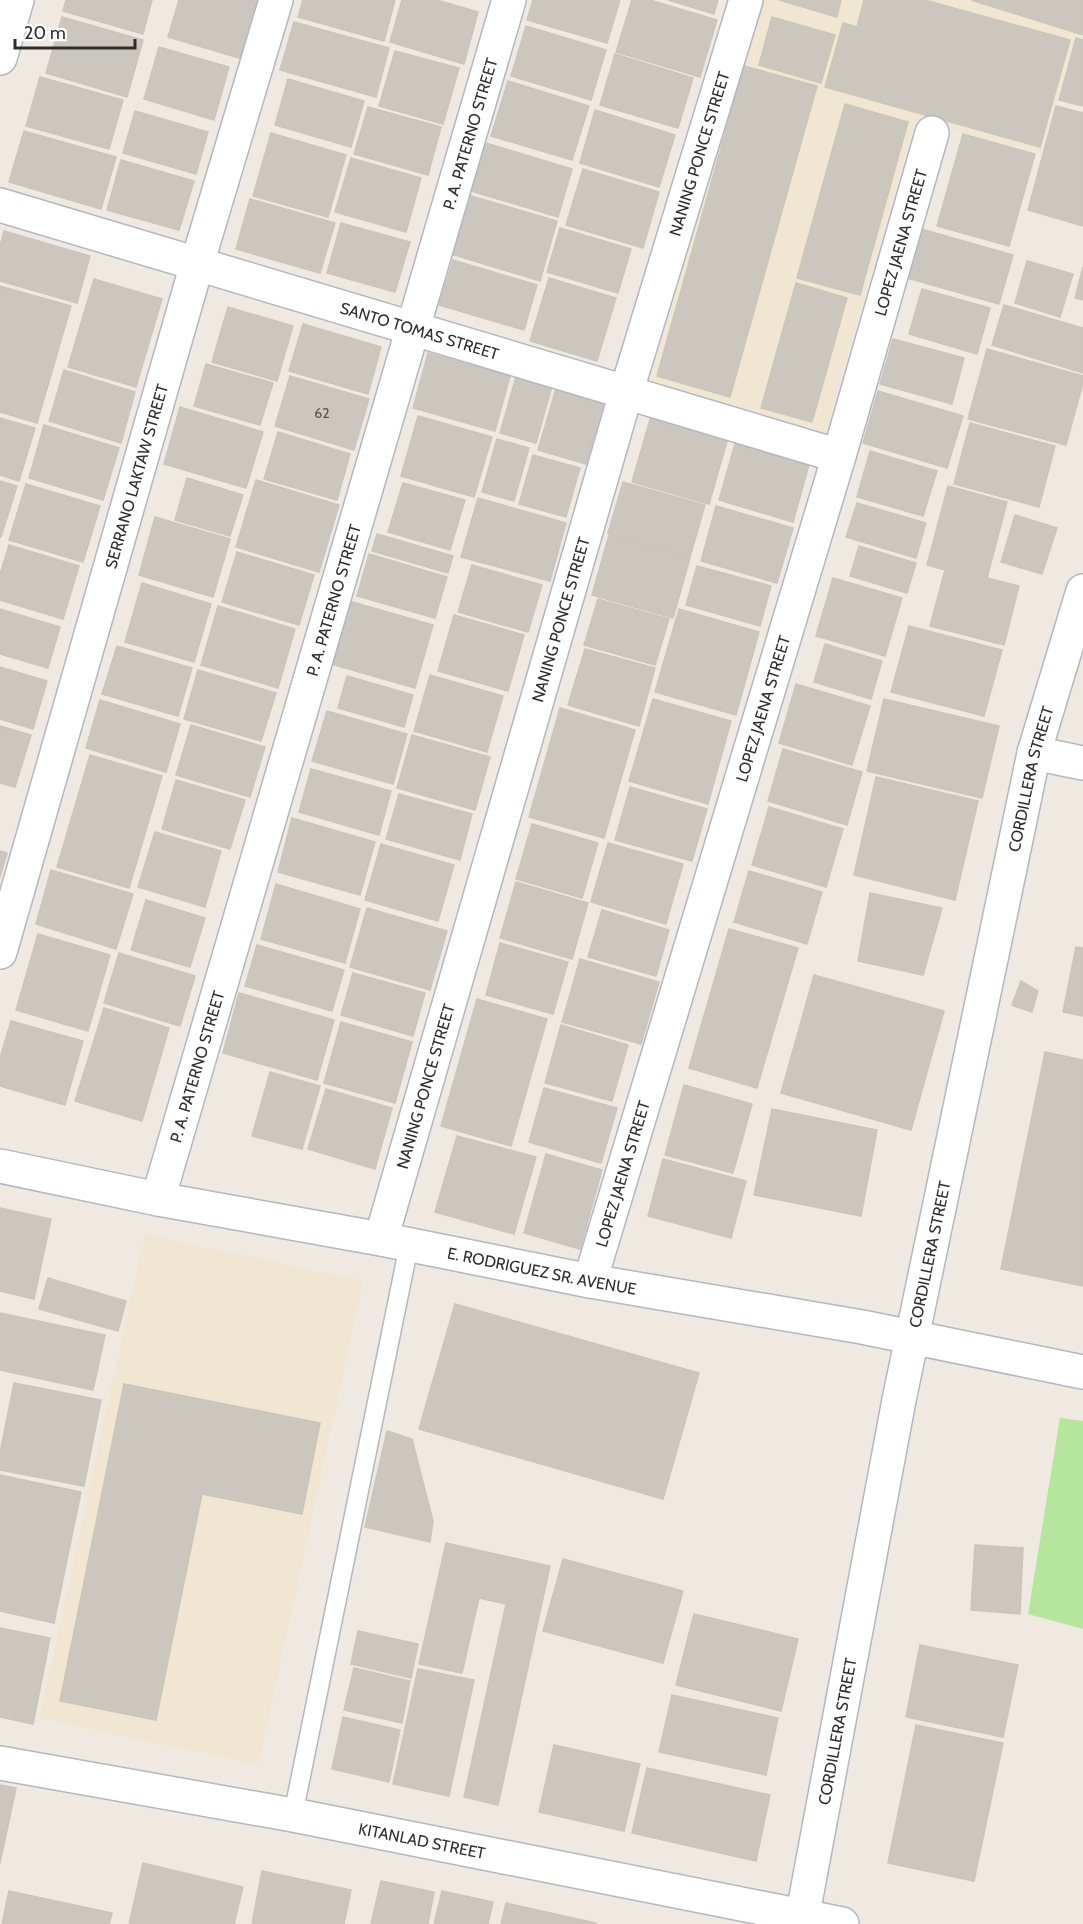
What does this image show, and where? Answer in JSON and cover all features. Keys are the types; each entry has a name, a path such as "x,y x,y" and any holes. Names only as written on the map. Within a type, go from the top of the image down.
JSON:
{"street":[{"path":"0,58 17,0"},
{"name":"SERRANO LAKTAW STREET","path":"0,952 197,264 276,0"},
{"name":"P. A. PATERNO STREET","path":"158,1199 411,328 509,0"},
{"name":"NANING PONCE STREET","path":"395,1242 626,393 746,0"},
{"name":"LOPEZ JAENA STREET","path":"590,1281 839,456 932,133"},
{"name":"SANTO TOMAS STREET","path":"0,205 839,456"},
{"name":"CORDILLERA STREET","path":"802,1920 898,1400 913,1338 1034,753 1083,591"},
{"path":"1034,753 1083,763"},
{"name":"E. RODRIGUEZ SR. AVENUE","path":"0,1166 158,1199 395,1242 590,1281 913,1338 1083,1372"},
{"name":"KITANLAD STREET","path":"0,1763 293,1815 802,1920 842,1924"}],"lane":[{"path":"293,1815 395,1242"}],"shaded area":[{"path":"761,0 1083,0 1083,38 1075,36 1041,153 915,120 825,433 651,381"},
{"path":"145,1234 363,1281 258,1765 40,1718"}],"green space":[{"path":"1060,1418 1083,1421 1083,1629 1028,1614"}],"building":[{"path":"66,0 152,0 143,34 63,11"},
{"path":"179,0 264,0 246,60 168,37"},
{"path":"303,0 395,0 384,41 298,17"},
{"path":"402,0 437,0 478,12 464,64 390,42"},
{"path":"533,0 620,0 607,43 527,20"},
{"path":"632,0 650,0 717,20 700,77 616,52"},
{"path":"668,0 718,0 714,14"},
{"path":"779,0 841,0 837,17"},
{"path":"864,0 925,0 1070,40 1040,147 825,87 843,23 857,27"},
{"path":"971,0 1083,0 1083,35"},
{"path":"62,17 143,40 127,97 46,73"},
{"path":"772,17 835,35 821,83 759,65"},
{"path":"294,22 389,48 376,97 280,70"},
{"path":"526,26 606,50 591,100 511,76"},
{"path":"1076,38 1083,40 1083,106 1059,100"},
{"path":"159,47 229,67 214,120 144,99"},
{"path":"395,51 459,68 443,124 379,106"},
{"path":"615,54 693,78 678,128 600,105"},
{"path":"744,66 817,86 730,397 657,376"},
{"path":"40,77 123,100 109,149 26,126"},
{"path":"288,79 364,101 351,147 275,125"},
{"path":"508,81 589,106 572,160 491,136"},
{"path":"845,104 908,122 860,295 797,278"},
{"path":"1056,106 1083,113 1083,226 1028,210"},
{"path":"368,107 441,127 428,175 354,154"},
{"path":"595,110 675,135 659,187 580,163"},
{"path":"135,111 208,132 196,174 123,153"},
{"path":"24,131 116,157 101,209 9,182"},
{"path":"271,133 346,155 328,217 253,196"},
{"path":"963,134 1035,154 1009,246 937,226"},
{"path":"486,143 572,169 558,217 471,191"},
{"path":"351,158 421,178 406,232 335,212"},
{"path":"121,160 194,181 179,230 107,210"},
{"path":"583,169 659,192 643,248 566,225"},
{"path":"468,195 557,221 540,281 451,254"},
{"path":"250,199 335,223 320,273 236,249"},
{"path":"341,223 410,242 395,292 327,273"},
{"path":"560,228 631,249 618,293 547,272"},
{"path":"921,229 1013,255 999,304 907,278"},
{"path":"4,231 90,256 77,303 0,281 0,246"},
{"path":"453,260 537,285 524,330 439,305"},
{"path":"1027,261 1073,274 1060,317 1015,303"},
{"path":"1083,267 1083,300 1075,298"},
{"path":"549,278 616,298 597,361 530,341"},
{"path":"94,279 162,299 136,387 68,367"},
{"path":"796,283 847,298 812,422 761,408"},
{"path":"0,286 71,306 37,423 0,412"},
{"path":"922,289 990,308 977,354 909,334"},
{"path":"1004,305 1083,328 1083,373 992,345"},
{"path":"228,307 293,326 277,381 212,362"},
{"path":"303,324 381,347 368,394 289,371"},
{"path":"893,339 964,358 952,404 880,384"},
{"path":"987,349 1083,376 1066,445 968,419"},
{"path":"428,353 510,376 495,431 413,408"},
{"path":"206,364 273,383 260,425 194,406"},
{"path":"64,370 135,392 121,443 49,421"},
{"path":"290,376 369,399 354,450 275,426"},
{"path":"516,377 552,386 536,443 500,433"},
{"path":"556,389 604,402 586,464 538,450"},
{"path":"878,391 963,416 947,468 863,443"},
{"path":"180,407 263,432 246,488 164,464"},
{"path":"418,416 492,437 474,497 401,476"},
{"path":"651,416 728,438 709,504 632,482"},
{"path":"0,418 35,428 19,481 0,475"},
{"path":"970,423 1055,446 1039,507 954,484"},
{"path":"44,425 119,448 103,500 29,478"},
{"path":"278,432 350,454 337,500 264,479"},
{"path":"497,439 529,448 514,501 482,492"},
{"path":"735,444 809,465 793,522 719,500"},
{"path":"870,451 937,471 923,516 857,497"},
{"path":"533,455 580,468 566,517 519,504"},
{"path":"187,478 243,495 230,536 175,520"},
{"path":"256,480 339,505 319,572 236,547"},
{"path":"0,481 17,486 1,537 0,537"},
{"path":"623,482 705,505 690,557 608,533"},
{"path":"403,483 465,500 450,550 388,532"},
{"path":"26,484 100,506 83,562 9,540"},
{"path":"948,486 1007,502 987,578 1019,586 1004,645 930,626 945,570 927,565"},
{"path":"478,498 566,523 550,581 461,557"},
{"path":"857,503 926,523 916,558 846,537"},
{"path":"716,506 793,528 777,583 701,561"},
{"path":"1015,515 1057,528 1042,574 1001,562"},
{"path":"155,517 230,539 213,597 139,575"},
{"path":"377,534 453,556 448,573 372,551"},
{"path":"609,535 690,558 673,618 592,595"},
{"path":"9,545 79,566 63,619 0,600 0,574"},
{"path":"859,546 916,563 907,593 850,576"},
{"path":"237,552 314,575 299,625 222,602"},
{"path":"369,554 447,577 435,618 357,596"},
{"path":"472,565 542,585 528,632 458,612"},
{"path":"697,566 771,586 760,626 686,605"},
{"path":"833,578 902,598 885,656 816,636"},
{"path":"142,583 211,604 194,662 125,642"},
{"path":"598,599 669,619 655,665 584,645"},
{"path":"349,601 433,625 415,688 331,664"},
{"path":"218,606 295,629 278,688 201,665"},
{"path":"0,609 60,627 48,668 0,654"},
{"path":"679,609 759,632 736,715 655,692"},
{"path":"454,615 524,635 508,691 438,671"},
{"path":"909,626 1002,650 984,716 891,692"},
{"path":"825,644 882,661 871,699 814,682"},
{"path":"117,646 192,668 178,716 102,694"},
{"path":"585,649 655,668 639,726 568,705"},
{"path":"0,667 47,681 33,729 0,719"},
{"path":"198,670 276,693 261,741 184,719"},
{"path":"430,675 503,696 487,752 414,731"},
{"path":"347,676 413,695 404,727 338,708"},
{"path":"796,684 870,706 852,765 779,743"},
{"path":"653,699 731,721 708,804 629,781"},
{"path":"884,699 999,726 982,798 867,771"},
{"path":"100,700 180,724 166,772 86,748"},
{"path":"560,708 635,730 604,838 529,817"},
{"path":"327,711 407,734 393,784 312,761"},
{"path":"191,725 265,747 250,797 176,775"},
{"path":"0,726 31,735 15,787 0,783"},
{"path":"412,735 490,757 475,810 397,788"},
{"path":"783,749 862,772 847,825 768,801"},
{"path":"90,755 162,776 129,888 57,867"},
{"path":"311,769 391,791 379,835 299,812"},
{"path":"876,777 978,801 955,900 854,875"},
{"path":"176,780 245,800 230,849 162,829"},
{"path":"630,787 707,809 692,861 615,840"},
{"path":"399,794 472,814 460,860 386,839"},
{"path":"769,807 843,829 826,887 752,865"},
{"path":"292,818 375,842 360,895 278,872"},
{"path":"532,824 598,843 582,898 516,879"},
{"path":"155,832 221,851 205,907 138,887"},
{"path":"608,843 683,864 666,924 591,902"},
{"path":"381,844 454,865 438,921 365,900"},
{"path":"0,851 7,853 0,877"},
{"path":"51,870 133,894 116,949 36,924"},
{"path":"749,871 822,892 807,944 734,922"},
{"path":"516,882 588,903 572,959 500,938"},
{"path":"276,884 360,909 345,963 261,939"},
{"path":"870,893 942,908 923,975 858,961"},
{"path":"146,900 205,918 190,967 131,950"},
{"path":"367,908 447,931 430,990 350,967"},
{"path":"602,910 669,930 656,976 588,957"},
{"path":"729,929 798,948 757,1088 689,1068"},
{"path":"38,934 110,955 88,1031 16,1010"},
{"path":"500,943 568,962 553,1014 486,995"},
{"path":"257,945 344,970 332,1011 245,986"},
{"path":"1076,947 1083,948 1083,1016 1063,1012"},
{"path":"119,953 195,976 180,1026 104,1003"},
{"path":"580,959 659,982 641,1044 562,1022"},
{"path":"353,973 425,993 413,1036 341,1015"},
{"path":"814,975 944,1011 911,1130 781,1093"},
{"path":"1021,981 1038,991 1032,1012 1012,1005"},
{"path":"239,993 334,1020 317,1080 223,1053"},
{"path":"477,999 547,1019 511,1146 441,1126"},
{"path":"104,1008 169,1028 142,1121 75,1101"},
{"path":"11,1021 83,1041 65,1105 0,1086 0,1058"},
{"path":"341,1022 412,1042 395,1103 324,1083"},
{"path":"561,1025 628,1045 612,1101 545,1083"},
{"path":"1045,1052 1083,1060 1083,1286 1001,1269"},
{"path":"270,1072 320,1086 302,1149 252,1136"},
{"path":"684,1085 752,1104 733,1173 665,1155"},
{"path":"544,1088 617,1108 601,1163 529,1142"},
{"path":"326,1089 392,1108 375,1169 308,1149"},
{"path":"772,1109 877,1130 861,1216 754,1195"},
{"path":"457,1136 536,1157 514,1234 435,1212"},
{"path":"546,1154 602,1170 580,1249 524,1233"},
{"path":"663,1159 746,1181 731,1238 648,1216"},
{"path":"0,1208 51,1219 34,1299 0,1291"},
{"path":"48,1278 126,1301 118,1331 39,1309"},
{"path":"455,1304 699,1373 663,1499 419,1429"},
{"path":"0,1313 105,1335 93,1390 0,1370"},
{"path":"14,1383 101,1400 84,1486 0,1470 0,1453"},
{"path":"124,1384 320,1423 302,1514 202,1494 156,1720 60,1701"},
{"path":"387,1431 412,1439 433,1521 430,1542 365,1527"},
{"path":"0,1475 81,1492 54,1623 0,1611"},
{"path":"446,1543 550,1566 498,1805 464,1797 506,1604 479,1598 462,1673 419,1664"},
{"path":"975,1545 1023,1548 1020,1614 971,1610"},
{"path":"563,1559 683,1591 663,1663 543,1631"},
{"path":"694,1614 798,1639 781,1711 676,1685"},
{"path":"0,1628 50,1638 33,1724 0,1717"},
{"path":"358,1631 418,1644 411,1678 351,1664"},
{"path":"920,1645 1018,1665 1003,1737 906,1717"},
{"path":"354,1668 410,1681 402,1723 344,1710"},
{"path":"418,1669 474,1680 449,1796 393,1784"},
{"path":"672,1695 778,1718 766,1775 659,1752"},
{"path":"343,1717 400,1730 389,1782 332,1769"},
{"path":"916,1725 1003,1743 974,1881 888,1863"},
{"path":"554,1745 640,1764 624,1831 539,1812"},
{"path":"647,1768 770,1795 756,1861 632,1833"},
{"path":"0,1785 16,1788 0,1863"},
{"path":"143,1863 243,1887 234,1924 129,1924"},
{"path":"262,1871 351,1890 344,1924 252,1924"},
{"path":"381,1881 434,1892 428,1924 371,1924"},
{"path":"9,1891 112,1913 109,1924 2,1924"},
{"path":"442,1891 493,1902 488,1924 434,1924"},
{"path":"506,1903 596,1923 596,1924 501,1924"}]}
